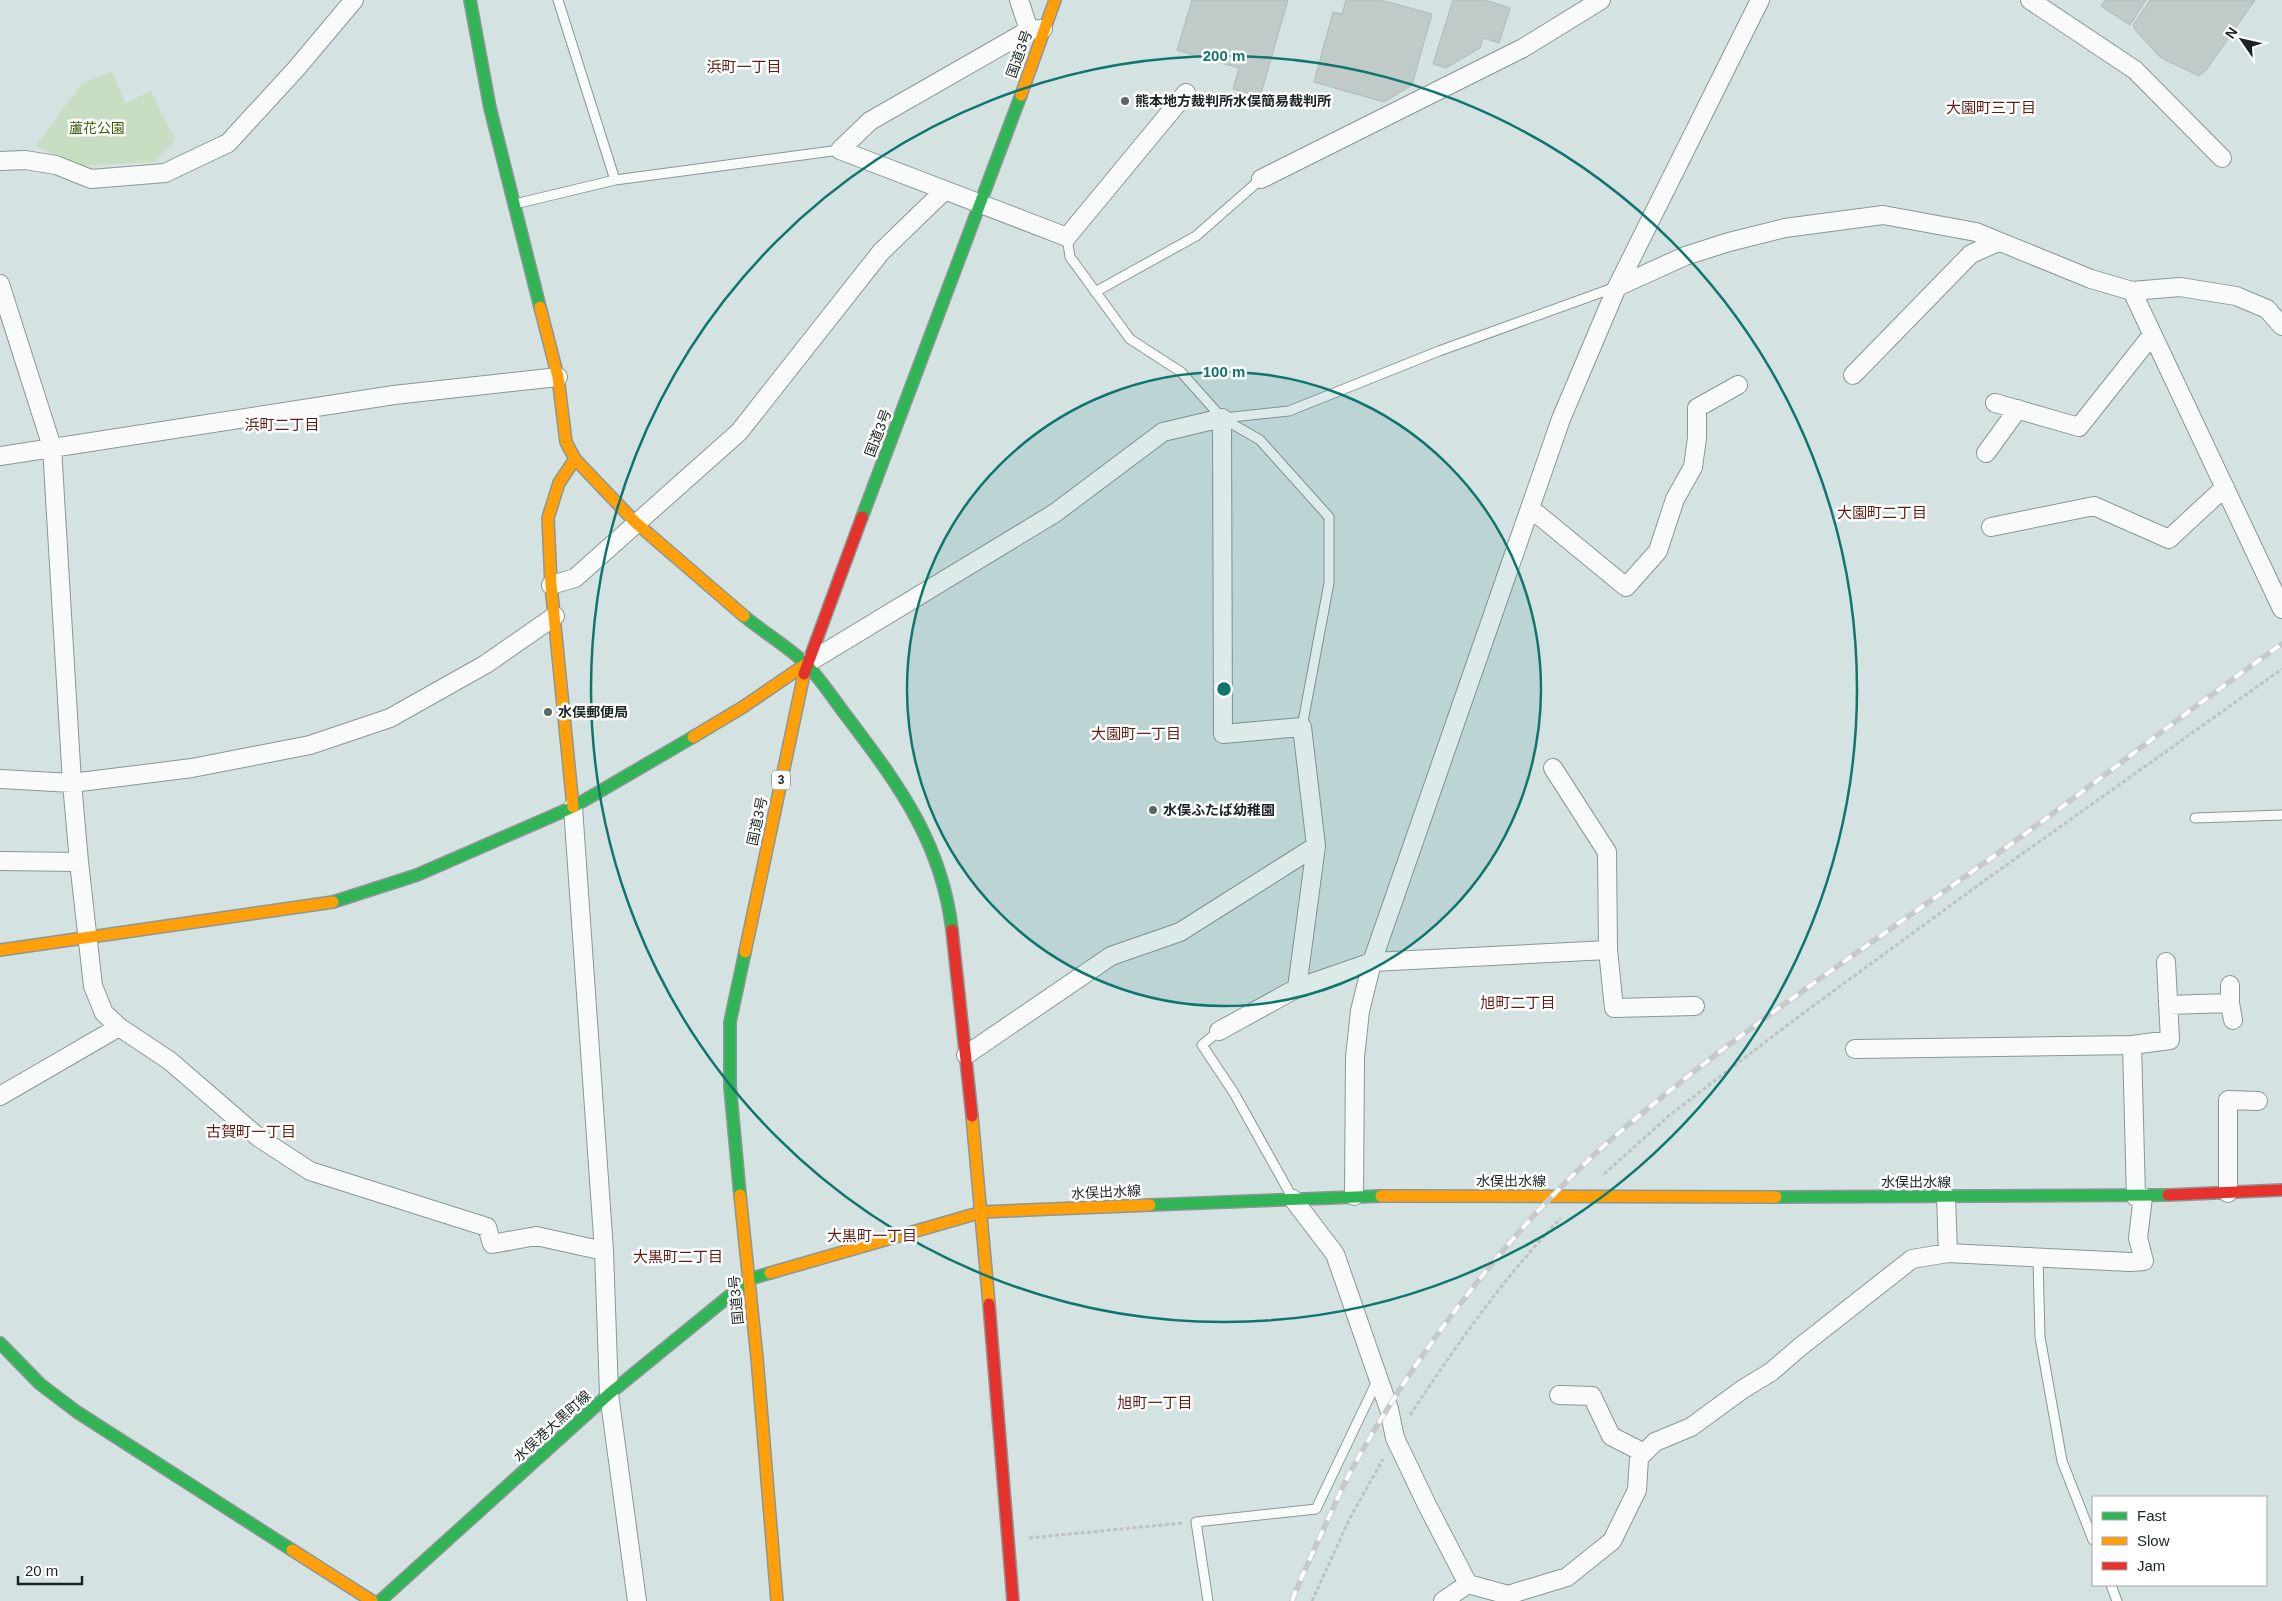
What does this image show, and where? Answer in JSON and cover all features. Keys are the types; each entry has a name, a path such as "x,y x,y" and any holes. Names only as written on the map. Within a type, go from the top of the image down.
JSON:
{"main road":[{"path":"470,0 490,108 558,377 566,442 575,459 636,522 758,628 806,664 888,773 912,809 935,856 949,906 966,1055 982,1212 1013,1601"},
{"name":"国道3号","path":"777,1601 750,1279 731,1112 728,1067 730,1022 806,664 981,204 1036,30 1055,0"},
{"path":"573,806 551,585 548,518 559,483 575,459"},
{"path":"0,950 86,936 332,902 417,876 573,806 743,707 806,664"},
{"name":"水俣出水線","path":"750,1279 982,1212 1354,1196 2140,1197 2282,1190"},
{"name":"水俣港大黒町線","path":"380,1601 609,1394 750,1279"},
{"path":"0,1343 40,1384 77,1412 372,1601"}],"street":[{"path":"0,161 25,160 56,165 91,178 164,173 228,143 296,69 354,0"},
{"path":"1019,0 1036,30 870,121 840,150 1067,237 1186,93"},
{"path":"1261,179 1523,48 1602,0"},
{"path":"1354,1196 1355,1057 1360,1011 1372,962 1561,419 1617,287 1760,0"},
{"path":"2030,0 2135,70 2222,158"},
{"path":"551,585 574,578 740,432 881,252 945,190"},
{"path":"1617,287 1685,256 1729,242 1785,228 1883,215 1976,232 2091,279 2132,291 2180,287 2236,296 2267,309 2282,326"},
{"path":"1853,375 1970,254 1998,242"},
{"path":"0,284 52,447 72,783 79,862 93,986 104,1013 120,1027 170,1061 258,1137 310,1171 487,1227 492,1244 536,1236 604,1251"},
{"path":"2132,291 2282,609"},
{"path":"1995,403 2079,427 2152,334"},
{"path":"0,456 394,395 558,377"},
{"path":"1530,508 1626,587 1658,551 1675,499 1693,467 1697,438 1698,408 1738,385"},
{"path":"1986,453 2018,410"},
{"path":"806,664 1056,513 1163,432 1222,418 1223,734 1302,727 1316,846 1297,988"},
{"path":"1991,527 2094,506 2169,539 2225,487"},
{"path":"0,779 72,783 192,768 310,745 390,718 486,664 555,616"},
{"path":"1553,768 1607,852 1608,950 1614,1008 1696,1006"},
{"path":"573,806 604,1251 609,1394 637,1601"},
{"path":"966,1055 1112,956 1180,932 1316,846"},
{"path":"0,861 79,862"},
{"path":"1219,1031 1297,988 1372,962 1608,950"},
{"path":"1855,1049 2132,1045 2170,1040 2166,962"},
{"path":"2168,1005 2231,1003"},
{"path":"0,1096 120,1027"},
{"path":"1293,1199 1335,1254 1389,1409 1395,1438 1468,1584 1510,1598 1567,1577 1612,1541 1637,1490 1639,1458 1655,1442 1691,1427 1743,1389 1771,1372 1912,1259 1948,1253 2038,1259 2144,1261 2138,1238 2140,1197 2132,1045"},
{"path":"2228,1193 2228,1100 2258,1101"},
{"path":"1946,1197 1948,1253"},
{"path":"1559,1394 1592,1396 1611,1436 1644,1453"},
{"path":"1443,1601 1468,1584"}],"lane":[{"path":"558,0 615,180"},
{"path":"515,204 615,180 840,150"},
{"path":"1095,292 1196,236 1261,179"},
{"path":"1067,237 1070,257 1130,339 1181,372 1222,418 1260,440 1329,517 1328,583 1302,727"},
{"path":"1222,418 1289,411 1439,351 1617,287"},
{"path":"2195,818 2282,814"},
{"path":"1219,1031 1202,1045 1234,1093 1293,1199"},
{"path":"2038,1259 2040,1337 2062,1462 2092,1537"},
{"path":"1208,1601 1196,1522 1316,1509 1378,1378"},
{"path":"2111,1586 2117,1601"}],"path":[{"path":"1312,1601 1350,1518 1395,1438 1457,1345 1544,1236 1618,1160 1671,1114 1790,1023 1984,881 2282,669"},
{"path":"1008,1540 1196,1522"}],"green space":[{"name":"蘆花公園","path":"112,72 125,103 151,91 175,140 154,162 77,166 36,146 82,83"}],"building":[{"path":"1192,0 1288,0 1260,97 1233,89 1239,68 1177,50"},
{"path":"1346,0 1381,0 1432,14 1412,85 1384,102 1314,82 1333,12 1342,14"},
{"path":"1453,0 1485,0 1510,8 1499,43 1483,38 1480,48 1446,68 1433,64"},
{"path":"2105,0 2146,0 2130,25 2101,6"},
{"path":"2150,0 2255,0 2207,69 2199,76 2161,58 2136,31 2133,25"}],"railway":[{"path":"1292,1601 1349,1475 1407,1378 1470,1291 1504,1249 1576,1172 1658,1100 1750,1029 2024,834 2282,644"}],"traffic: fast":[{"path":"470,0 490,108 540,307"},
{"path":"862,517 1021,95"},
{"path":"744,616 793,652 807,665 869,746 902,794 929,844 939,871 947,899 952,930"},
{"path":"333,902 417,875 573,807 693,737"},
{"path":"740,1195 730,1086 730,1022 745,952"},
{"path":"1776,1197 2168,1195"},
{"path":"1150,1205 1381,1196"},
{"path":"380,1601 609,1394 750,1279 770,1273"},
{"path":"0,1343 40,1384 77,1412 292,1550"}],"traffic: slow":[{"path":"1021,95 1055,0"},
{"path":"540,307 558,377 566,442 575,459 635,522 744,616"},
{"path":"573,807 551,585 548,518 559,483 575,459"},
{"path":"693,737 743,707 806,664"},
{"path":"745,952 804,674"},
{"path":"0,950 333,902"},
{"path":"972,1116 989,1304"},
{"path":"740,1195 757,1358 777,1601"},
{"path":"1381,1196 1776,1197"},
{"path":"770,1273 982,1212 1150,1205"},
{"path":"292,1550 372,1601"}],"traffic: jam":[{"path":"804,674 862,517"},
{"path":"952,930 972,1116"},
{"path":"2168,1195 2282,1190"},
{"path":"989,1304 1013,1601"}],"place":[{"name":"熊本地方裁判所水俣簡易裁判所","path":"1125,101"},
{"name":"水俣郵便局","path":"548,712"},
{"name":"水俣ふたば幼稚園","path":"1153,810"}],"district":[{"name":"浜町一丁目","path":"744,67"},
{"name":"大園町三丁目","path":"1991,108"},
{"name":"浜町二丁目","path":"282,425"},
{"name":"大園町二丁目","path":"1882,513"},
{"name":"大園町一丁目","path":"1136,734"},
{"name":"旭町二丁目","path":"1518,1003"},
{"name":"古賀町一丁目","path":"251,1132"},
{"name":"大黒町一丁目","path":"872,1236"},
{"name":"大黒町二丁目","path":"678,1257"},
{"name":"旭町一丁目","path":"1155,1403"}]}
